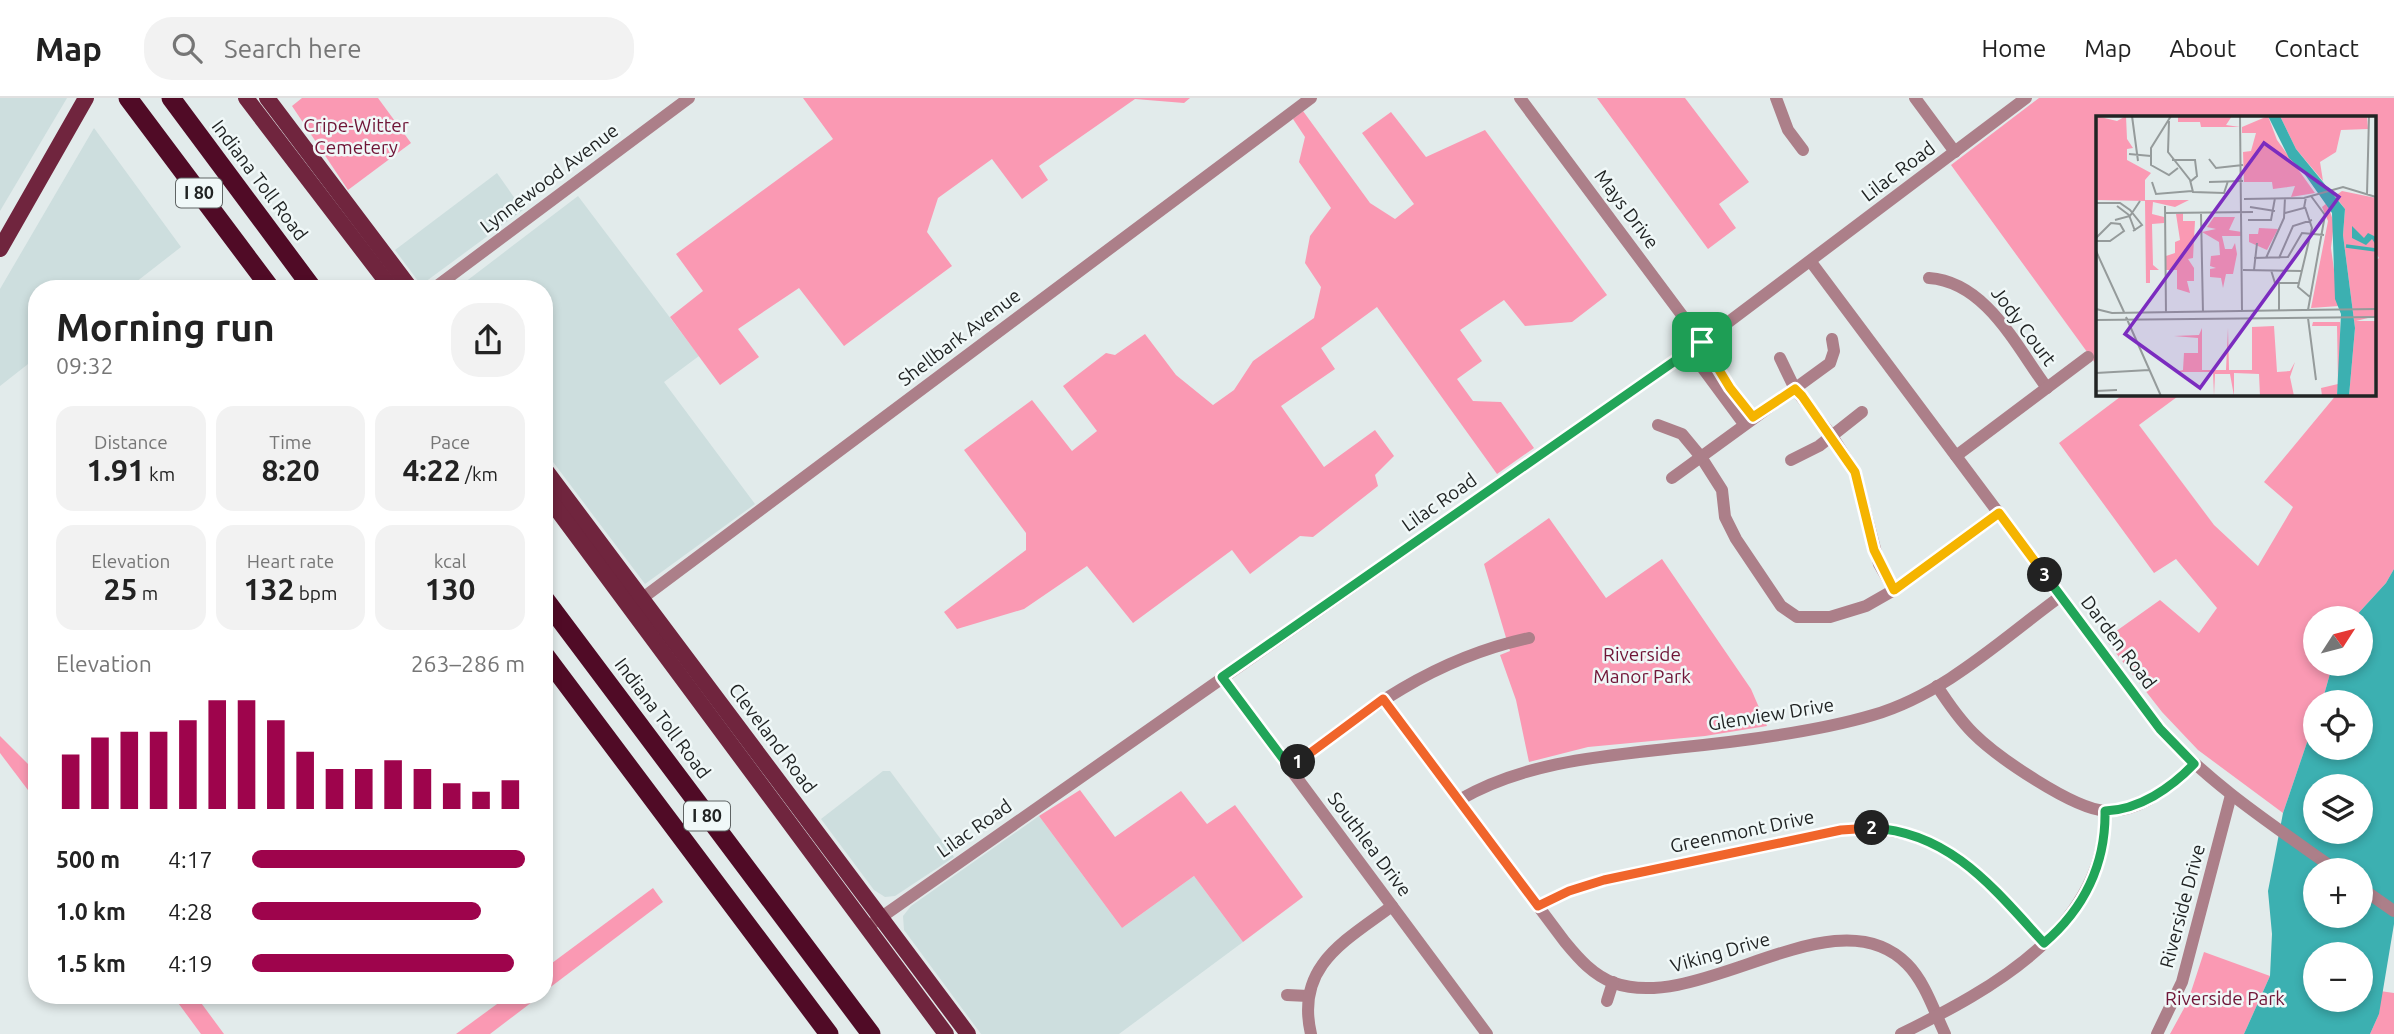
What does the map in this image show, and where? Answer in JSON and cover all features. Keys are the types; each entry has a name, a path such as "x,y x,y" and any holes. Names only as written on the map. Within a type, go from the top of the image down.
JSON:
{"highway":[{"name":"I 80","path":"128,98 264,280"},
{"name":"Indiana Toll Road","path":"171,98 306,280"},
{"name":"Indiana Toll Road","path":"553,610 870,1034"},
{"name":"I 80","path":"553,666 829,1034"}],"main road":[{"path":"0,249 86,98"},
{"path":"246,98 385,280"},
{"path":"267,98 404,280"},
{"name":"Cleveland Road","path":"553,481 866,928 946,1034"},
{"name":"Cleveland Road","path":"553,503 636,603 968,1034"}],"street":[{"name":"Lynnewood Avenue","path":"445,280 688,98"},
{"name":"Shellbark Avenue","path":"636,603 1311,98"},
{"name":"Mays Drive","path":"1520,98 1702,342 1749,421"},
{"path":"1776,98 1788,130 1803,150"},
{"path":"1915,98 1955,152"},
{"name":"Lilac Road","path":"866,928 1690,351 2026,98"},
{"name":"Darden Road","path":"1811,262 2160,729 2194,764 2231,795 2319,858"},
{"name":"Jody Court","path":"1929,278 1955,282 1974,293 2047,388"},
{"path":"1672,478 1830,363 1834,351 1832,339"},
{"path":"1690,351 1749,421"},
{"path":"1956,456 2088,357"},
{"path":"1780,358 1795,389 1832,436 1855,472 1874,550 1894,590"},
{"path":"1791,460 1832,436 1862,412"},
{"path":"1658,425 1682,434 1701,457 1722,490 1725,517 1736,539 1773,596 1788,612 1810,619 1830,617 1866,606 1894,590 1999,513"},
{"name":"Glenview Drive","path":"1459,800 1484,788 1567,762 1728,741 1861,718 1912,701 1937,686 2061,596"},
{"path":"1290,768 1383,699 1447,663 1484,649 1529,638"},
{"name":"Southlea Drive","path":"1222,677 1487,1034"},
{"path":"1937,686 1961,720 1992,749 2064,798 2105,811 2128,808 2148,799 2194,764"},
{"name":"Viking Drive","path":"1383,699 1579,959 1613,982 1644,989 1671,987 1826,943 1860,941 1882,946 1905,962 1919,980 1945,1034"},
{"name":"Riverside Drive","path":"2150,1034 2160,1029 2182,982 2231,795"},
{"path":"1901,1034 1992,983 2044,943 2070,917 2092,882 2104,843 2105,811"},
{"name":"Greenmont Drive","path":"1538,906 1569,891 1604,880 1841,830 1880,828 1918,836 1954,853 1985,880 2044,943"},
{"path":"2373,896 2394,911"},
{"path":"1311,1034 1308,996 1311,983 1327,958 1392,906"},
{"path":"1607,1001 1613,982"},
{"path":"1287,995 1308,996"}],"shaded area":[{"path":"0,98 67,98 0,211"},
{"path":"94,128 181,247 139,280 28,280 28,364 0,386 0,289"},
{"path":"497,173 523,210 428,280 417,280 395,250"},
{"path":"578,196 699,356 664,382 755,504 645,584 553,462 553,280 468,280"},
{"path":"883,771 890,771 954,857 895,896 885,897 874,890 821,819"},
{"path":"1039,816 1122,928 1194,876 1243,942 1119,1034 981,1034 904,930 903,916 911,906"}],"green space":[{"name":"Cripe-Witter Cemetery","path":"302,98 378,98 411,143 348,190 292,106"},
{"path":"803,98 1190,98 1184,103 1135,99 1039,166 1048,180 1022,199 992,159 938,198 927,232 952,266 844,346 799,288 738,329 759,357 720,385 670,317 703,291 676,254 833,139"},
{"path":"1597,98 1685,98 1749,182 1719,204 1736,228 1708,249"},
{"path":"2039,98 2394,98 2394,569 2386,583 2365,606 2303,606 2303,676 2329,676 2325,690 2303,690 2303,754 2283,813 2198,750 2162,712 2105,639 2160,600 2199,633 2217,608 2176,559 2154,573 2059,443 2119,396 2178,396 2139,425 2214,525 2258,566 2293,507 2264,482 2335,396 2376,396 2376,260 2379,258 2376,253 2376,116 2096,116 2096,364 1951,165"},
{"path":"1303,111 1370,203 1395,219 1414,204 1362,133 1391,112 1426,157 1485,130 1607,295 1572,322 1525,326 1504,300 1460,330 1482,361 1457,379 1473,401 1501,402 1534,448 1497,474 1377,307 1321,348 1335,369 1281,406 1324,467 1375,430 1394,456 1375,475 1378,486 1313,537 1300,536 1250,574 1232,550 1133,623 1087,566 1024,609 957,629 944,612 1026,550 1026,533 964,450 1032,400 1072,451 1097,431 1063,386 1106,353 1115,355 1145,334 1176,375 1213,405 1234,390 1253,361 1314,318 1321,287 1305,263 1310,236 1331,208 1299,162 1305,137 1293,119"},
{"name":"Riverside Manor Park","path":"1549,518 1606,598 1662,559 1751,689 1767,726 1705,736 1588,747 1529,762 1516,700 1500,655 1510,651 1484,564"},
{"path":"0,736 28,764 28,790 0,753"},
{"path":"1080,790 1115,837 1181,791 1207,824 1235,805 1303,897 1243,942 1194,876 1122,928 1039,816"},
{"path":"653,888 663,902 553,985 553,962"},
{"name":"Riverside Park","path":"2204,952 2270,976 2244,1034 2170,1034 2188,1001"},
{"path":"2380,991 2394,993 2394,1034 2370,1034 2379,1014"},
{"path":"179,1004 202,1004 224,1034 201,1034"},
{"path":"497,1004 529,1004 490,1034 456,1034"}],"water":[{"path":"2394,569 2394,924 2379,1014 2370,1034 2244,1034 2270,976 2272,934 2268,891 2283,813 2303,754 2303,760 2373,760 2373,690 2325,690 2329,676 2373,676 2373,606 2365,606 2386,583"}],"route":[{"path":"1702,342 1730,388 1753,417 1795,389 1802,396 1855,472 1874,550 1894,590 1999,513 2160,729 2194,764 2178,779 2148,799 2128,808 2105,811 2104,843 2092,882 2070,917 2044,943 1976,870 1954,853 1918,836 1880,828 1841,830 1604,880 1569,891 1538,906 1383,699 1290,768 1222,677 1702,342"}]}
